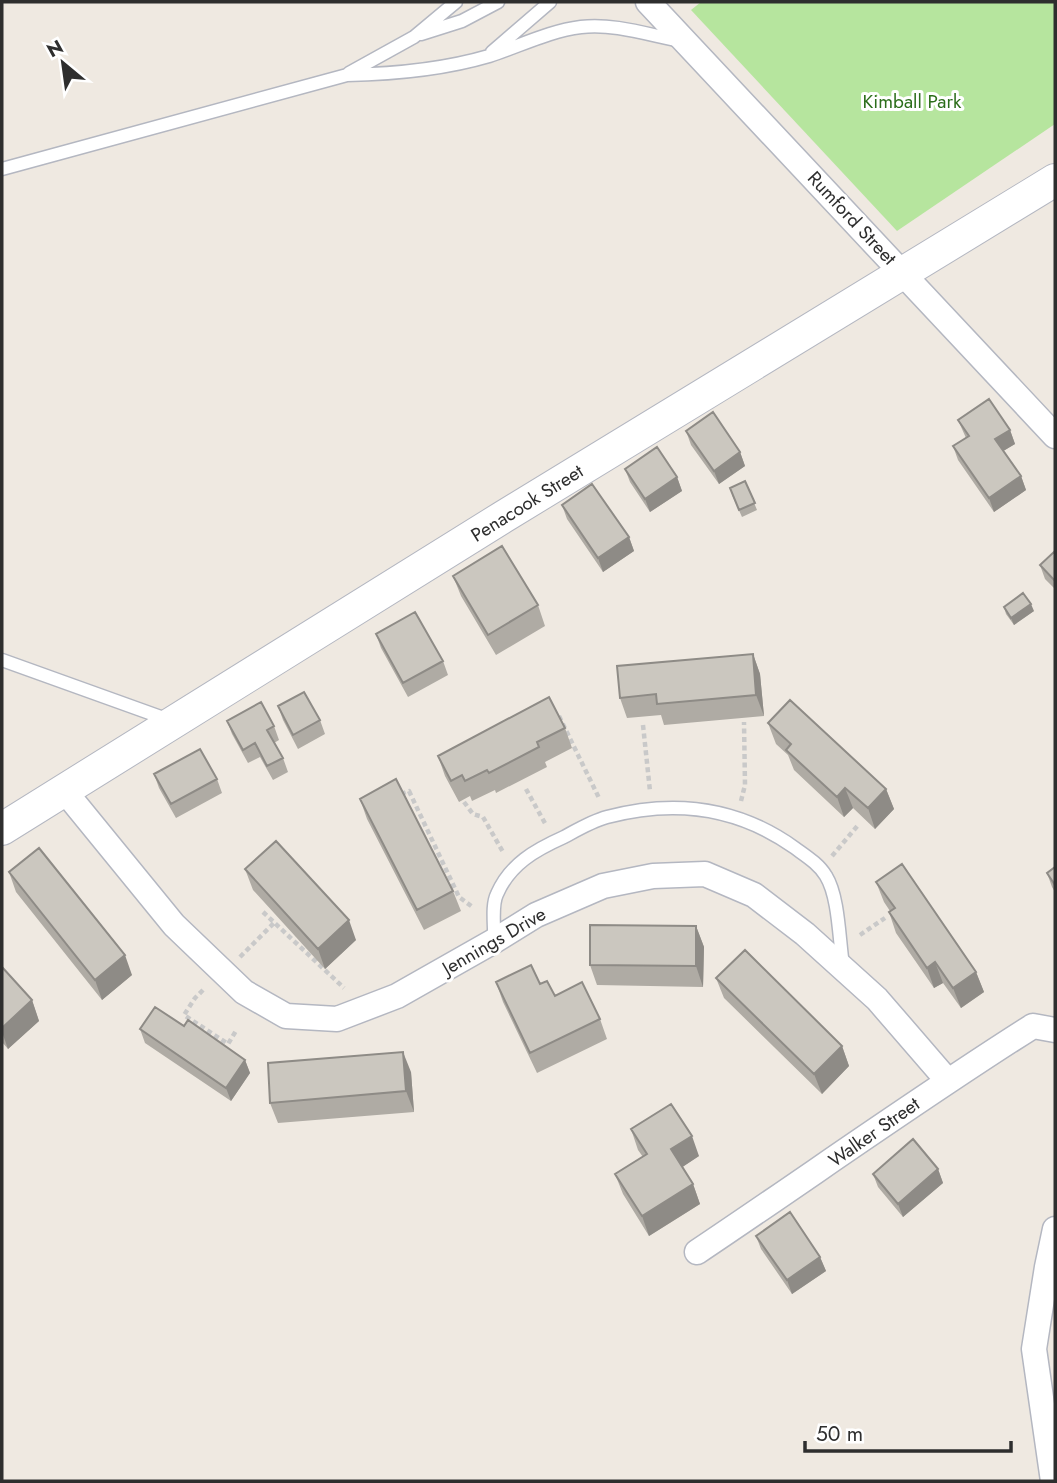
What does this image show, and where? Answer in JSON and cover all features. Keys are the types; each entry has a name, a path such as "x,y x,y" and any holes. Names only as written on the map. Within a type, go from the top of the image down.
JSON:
{"street":[{"name":"Rumford Street","path":"648,2 1055,436"},
{"name":"Penacook Street","path":"2,829 1055,180"},
{"name":"Jennings Drive","path":"63,789 174,925 244,992 286,1016 337,1019 397,996 495,931 603,886 653,876 705,874 754,895 805,934 877,999 947,1080"},
{"name":"Walker Street","path":"697,1252 864,1140 947,1080 1033,1027 1055,1030"},
{"path":"1052,1481 1034,1349 1055,1229"}],"lane":[{"path":"347,75 414,37 456,2"},
{"path":"414,37 462,21 498,2"},
{"path":"487,57 550,2"},
{"path":"2,169 347,75 395,74 487,57 554,33 582,27 610,27 685,42"},
{"path":"2,660 175,722"},
{"path":"495,931 495,896 512,868 554,841 606,817 653,810 696,808 737,816 758,824 821,869 830,882 843,968"}],"path":[{"path":"559,716 596,790 606,817"},
{"path":"737,816 745,785 744,722"},
{"path":"643,726 653,810"},
{"path":"526,789 554,841"},
{"path":"393,797 409,790 459,897 495,931"},
{"path":"464,802 473,814 483,817 512,868"},
{"path":"821,869 859,824"},
{"path":"263,912 364,1008"},
{"path":"840,942 865,933 885,918"},
{"path":"232,966 274,923"},
{"path":"203,990 194,998 184,1015 228,1044 237,1029"}],"green space":[{"name":"Kimball Park","path":"701,2 1055,2 1055,124 897,231 691,10"}],"building":[{"path":"989,399 1010,430 995,439 1021,476 989,498 953,446 969,436 958,420"},
{"path":"713,412 740,452 714,471 686,431"},
{"path":"657,447 677,477 645,499 625,469"},
{"path":"745,481 755,503 739,510 730,488"},
{"path":"592,484 629,537 598,558 562,505"},
{"path":"502,546 538,605 488,635 453,576"},
{"path":"1055,551 1055,581 1040,565"},
{"path":"1023,593 1031,604 1011,618 1004,607"},
{"path":"415,612 443,661 403,683 376,634"},
{"path":"753,654 756,695 657,704 656,694 620,698 617,666"},
{"path":"304,692 320,720 293,735 278,706"},
{"path":"549,697 565,728 537,742 539,747 489,773 487,770 465,781 462,775 451,781 438,756"},
{"path":"790,700 886,789 868,808 845,788 837,797 786,750 791,744 768,723"},
{"path":"261,702 274,726 267,730 283,758 267,766 255,743 243,750 227,721"},
{"path":"200,749 217,779 171,804 154,774"},
{"path":"396,779 453,891 417,910 360,799"},
{"path":"276,841 349,920 318,949 245,869"},
{"path":"39,848 125,955 95,980 9,872"},
{"path":"902,864 976,972 953,988 935,962 927,968 889,912 895,908 876,882"},
{"path":"1055,867 1055,885 1047,873"},
{"path":"590,925 696,926 696,966 590,965"},
{"path":"745,950 842,1046 814,1074 716,978"},
{"path":"531,965 540,984 547,981 555,996 582,982 600,1019 530,1053 496,982"},
{"path":"2,967 32,1000 2,1028"},
{"path":"155,1007 184,1026 188,1020 245,1060 226,1088 140,1029"},
{"path":"403,1052 406,1091 270,1103 268,1063"},
{"path":"671,1104 692,1136 671,1149 693,1184 642,1216 615,1174 647,1154 631,1129"},
{"path":"913,1139 938,1169 898,1204 873,1174"},
{"path":"790,1212 820,1257 787,1280 756,1236"}]}
